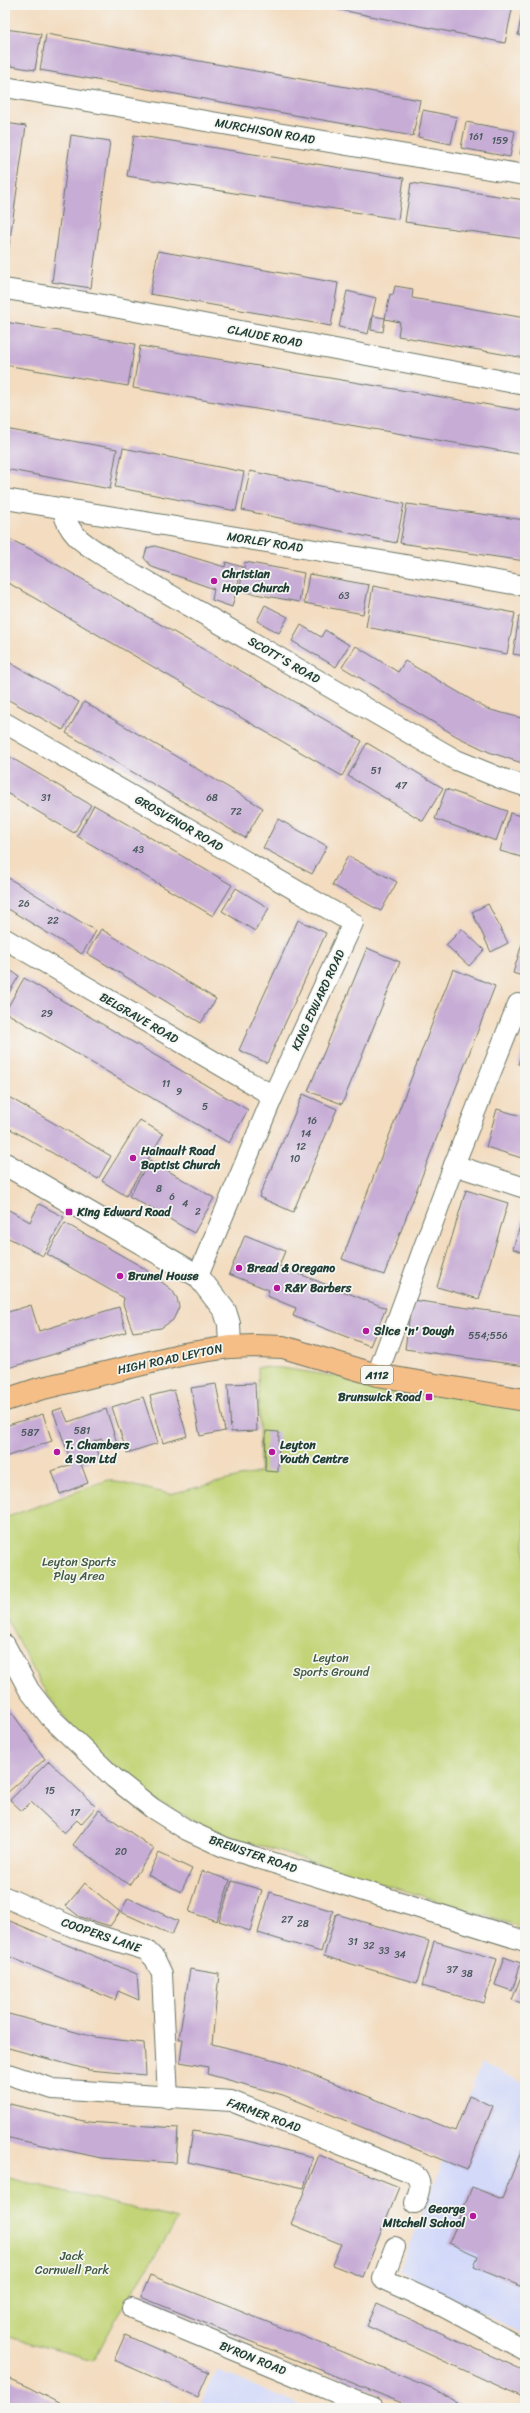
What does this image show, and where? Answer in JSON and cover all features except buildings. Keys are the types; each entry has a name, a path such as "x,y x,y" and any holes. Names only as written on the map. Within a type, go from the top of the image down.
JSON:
{"main road":[{"name":"HIGH ROAD LEYTON","path":"5,1400 39,1389 184,1354 230,1347 282,1348 377,1375 525,1400"}],"street":[{"name":"MURCHISON ROAD","path":"5,87 525,175"},
{"name":"CLAUDE ROAD","path":"5,289 106,306 525,385"},
{"name":"MORLEY ROAD","path":"5,499 63,510 386,561 525,586"},
{"name":"SCOTT'S ROAD","path":"63,510 65,524 75,536 110,560 456,760 500,778 525,786"},
{"name":"GROSVENOR ROAD","path":"5,723 353,923"},
{"name":"KING EDWARD ROAD","path":"198,1276 273,1096 353,923"},
{"name":"BELGRAVE ROAD","path":"5,939 273,1096"},
{"path":"377,1375 454,1164 518,1004 525,1006"},
{"path":"5,1164 198,1276 225,1311 229,1324 230,1347"},
{"path":"454,1164 525,1188"},
{"name":"BREWSTER ROAD","path":"5,1645 29,1690 50,1717 114,1778 152,1808 187,1830 226,1848 525,1941"},
{"name":"COOPERS LANE","path":"5,1897 80,1930 146,1950 155,1959 162,1974 168,2098"},
{"name":"FARMER ROAD","path":"5,2073 53,2089 168,2098 231,2101 413,2173 419,2179 421,2187 415,2203"},
{"path":"395,2247 383,2279 444,2307 525,2350"},
{"name":"BYRON ROAD","path":"132,2308 373,2408"}],"shaded area":[{"name":"George Mitchell School","path":"482,2063 525,2084 525,2335 399,2272"},
{"path":"217,2370 306,2408 198,2408"},
{"path":"163,2400 181,2408 160,2408"}],"green space":[{"name":"Leyton Sports Ground","path":"258,1367 282,1368 525,1406 525,1928 216,1832 155,1800 112,1765 70,1725 42,1686 5,1616 5,1518 108,1480 170,1494 260,1472"},
{"name":"Jack Cornwell Park","path":"5,2177 178,2219 114,2322 94,2360 5,2336"}],"place":[{"name":"Christian Hope Church","path":"214,581"},
{"name":"Hainault Road Baptist Church","path":"133,1158"},
{"name":"King Edward Road","path":"69,1212"},
{"name":"Bread & Oregano","path":"239,1268"},
{"name":"Brunel House","path":"120,1276"},
{"name":"R&Y Barbers","path":"277,1288"},
{"name":"Slice 'n' Dough","path":"366,1331"},
{"name":"Brunswick Road","path":"429,1397"},
{"name":"T. Chambers & Son Ltd","path":"57,1452"},
{"name":"Leyton Youth Centre","path":"272,1452"},
{"name":"George Mitchell School","path":"473,2216"}],"park label":[{"name":"Leyton Sports Play Area","path":"79,1569"}]}
